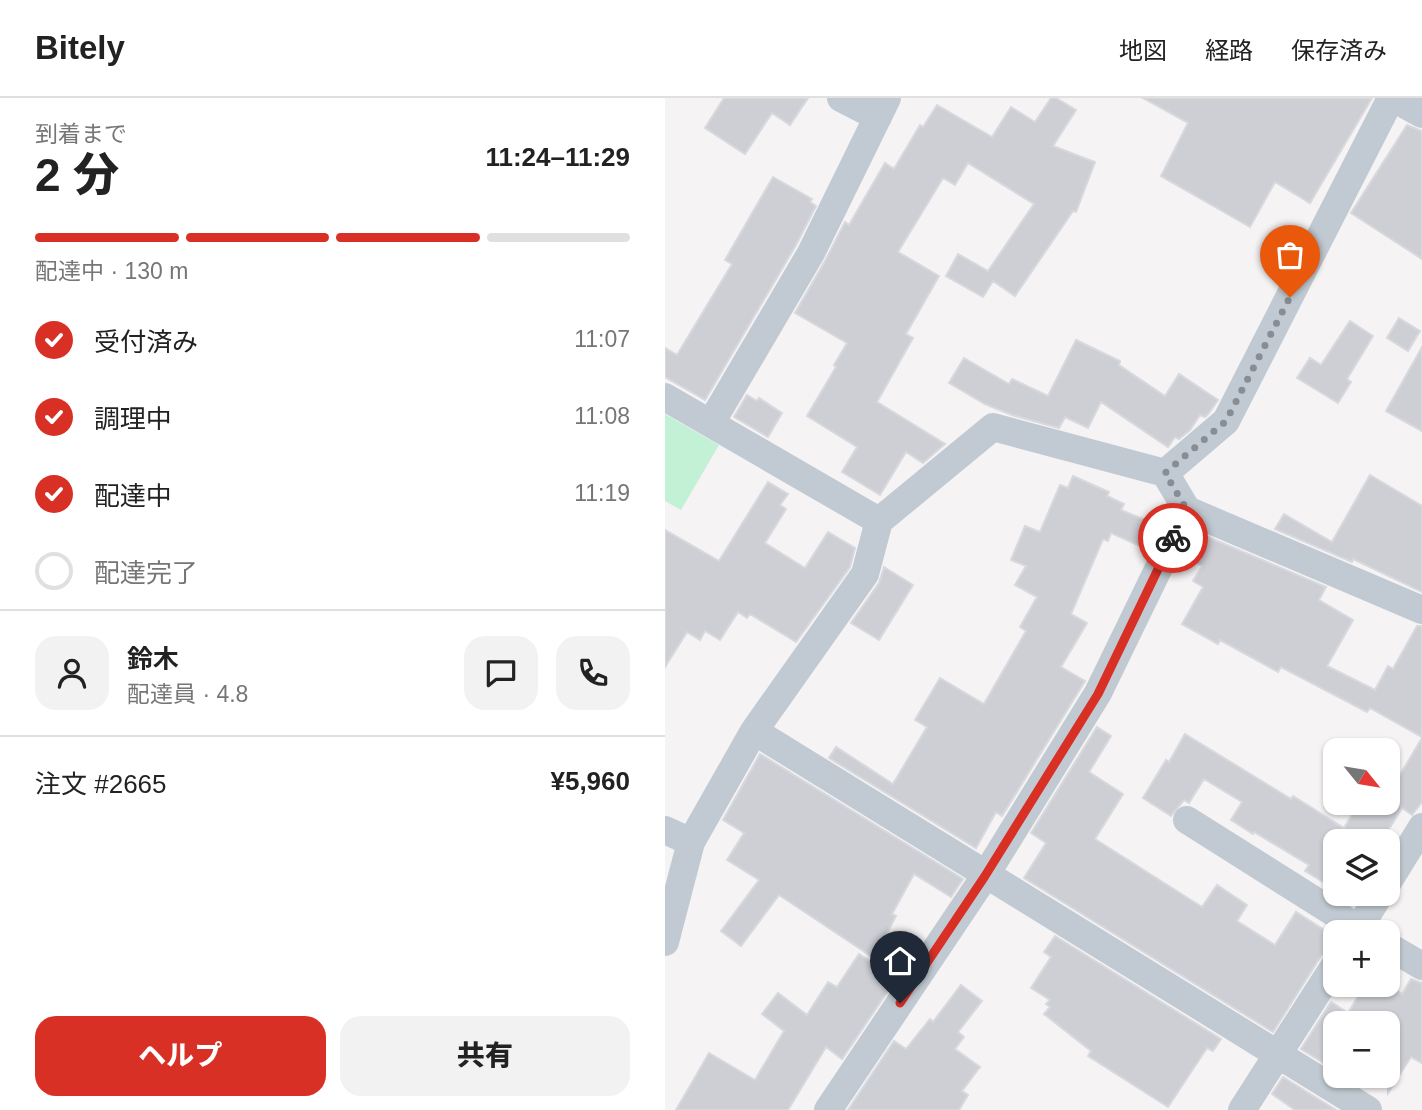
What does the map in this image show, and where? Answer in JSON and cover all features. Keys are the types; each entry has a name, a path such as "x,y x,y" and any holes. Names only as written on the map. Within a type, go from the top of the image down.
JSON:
{"street":[{"path":"711,423 811,253 882,107 841,98"},
{"path":"1165,473 1226,421 1392,98 1422,114"},
{"path":"665,397 879,521"},
{"path":"665,942 691,842 754,731 865,574 879,521 993,427 1165,473 1187,510 1422,610"},
{"path":"828,1110 985,876 1098,694 1187,510"},
{"path":"754,731 1368,1110"},
{"path":"1187,820 1343,920"},
{"path":"1400,863 1422,827"},
{"path":"665,830 691,842"},
{"path":"1400,953 1422,966"},
{"path":"1242,1110 1323,984"}],"green space":[{"path":"665,414 719,445 681,510 665,501"}],"building":[{"path":"724,98 808,98 790,125 772,113 745,154 705,128"},
{"path":"1051,98 1056,98 1076,110 1053,146 1095,162 1076,212 1073,211 1015,296 993,281 983,297 946,276 958,254 988,271 1034,204 968,163 955,185 943,178 898,252 939,276 906,334 913,338 877,402 945,444 923,463 906,452 880,495 842,472 857,447 807,416 847,343 795,313 845,222 849,225 885,163 894,169 920,125 923,127 937,105 992,137 1011,107 1035,122"},
{"path":"1143,98 1372,98 1310,203 1275,182 1250,227 1161,176 1188,123"},
{"path":"1407,125 1422,131 1422,259 1351,213"},
{"path":"773,177 812,199 810,202 816,206 705,400 665,377 665,348 677,355 732,264 725,260"},
{"path":"1399,318 1420,331 1408,351 1387,338"},
{"path":"1350,321 1373,336 1347,379 1351,382 1338,403 1297,378 1310,358 1321,365"},
{"path":"1076,340 1120,361 1119,365 1165,396 1179,374 1218,400 1205,417 1200,415 1190,430 1179,439 1175,437 1168,447 1101,402 1088,428 1065,417 1059,428 1012,415 985,404 949,383 964,358 1009,384 1012,379 1048,396"},
{"path":"1422,347 1422,431 1386,411"},
{"path":"747,395 757,401 759,398 782,413 768,437 734,417"},
{"path":"1370,475 1422,506 1422,592 1353,559 1352,562 1275,529 1284,514 1332,542"},
{"path":"1073,476 1109,492 1107,496 1124,504 1121,510 1150,522 1140,546 1111,533 1108,541 1103,539 1071,614 1087,623 1061,667 1085,681 1002,816 996,812 976,848 829,758 836,747 893,784 927,727 915,720 940,678 984,704 1026,631 1020,627 1037,597 1015,585 1026,566 1011,560 1025,526 1040,532 1060,485 1068,488"},
{"path":"768,482 788,494 780,505 786,509 765,543 805,568 828,532 855,548 850,567 796,642 750,614 747,618 738,612 720,640 705,631 700,640 687,632 665,667 665,530 719,561"},
{"path":"1208,537 1326,587 1319,600 1353,620 1327,666 1375,690 1388,666 1393,669 1417,626 1422,626 1422,737 1370,708 1367,712 1281,667 1278,672 1220,640 1218,644 1182,624 1203,587 1193,581 1202,566 1195,562"},
{"path":"884,567 913,585 879,640 851,623 879,583"},
{"path":"1097,727 1111,736 1089,772 1123,794 1095,839 1202,907 1217,885 1247,905 1237,921 1275,945 1296,912 1323,929 1323,955 1273,1032 1024,878 1046,843 1031,833"},
{"path":"1185,734 1344,828 1351,816 1397,816 1389,829 1323,829 1323,882 1305,871 1309,865 1231,820 1242,802 1204,779 1189,803 1184,800 1171,816 1143,798 1166,760 1169,762"},
{"path":"1422,738 1422,802 1412,815 1402,808 1400,811 1400,775"},
{"path":"760,754 963,879 951,897 914,874 892,914 896,916 874,958 779,895 741,946 721,931 759,880 727,860 744,833 723,820"},
{"path":"1055,936 1221,1039 1213,1051 1207,1048 1168,1107 1088,1056 1091,1051 1044,1014 1050,1007 1046,1004 1050,1000 1031,988 1051,957 1044,952"},
{"path":"859,954 886,972 882,978 892,985 842,1059 826,1047 788,1110 676,1110 709,1053 755,1080 784,1031 762,1014 778,993 807,1015 828,982 837,987"},
{"path":"1411,979 1422,983 1422,1063 1411,1057 1400,1074 1400,1011 1349,1011 1358,997 1400,997 1400,993 1402,994"},
{"path":"961,985 982,1001 958,1032 964,1037 955,1049 980,1067 962,1091 968,1095 959,1110 848,1110 894,1041 906,1049 930,1019 933,1022"},
{"path":"1331,1002 1345,1011 1325,1011"},
{"path":"1323,1015 1323,1063 1301,1049"},
{"path":"1283,1077 1336,1110 1295,1110 1272,1094"}],"way so far":[{"path":"1173,538 1187,510 1165,473 1226,421 1290,297"}],"route":[{"path":"900,1003 985,876 1098,694 1173,538"}]}
